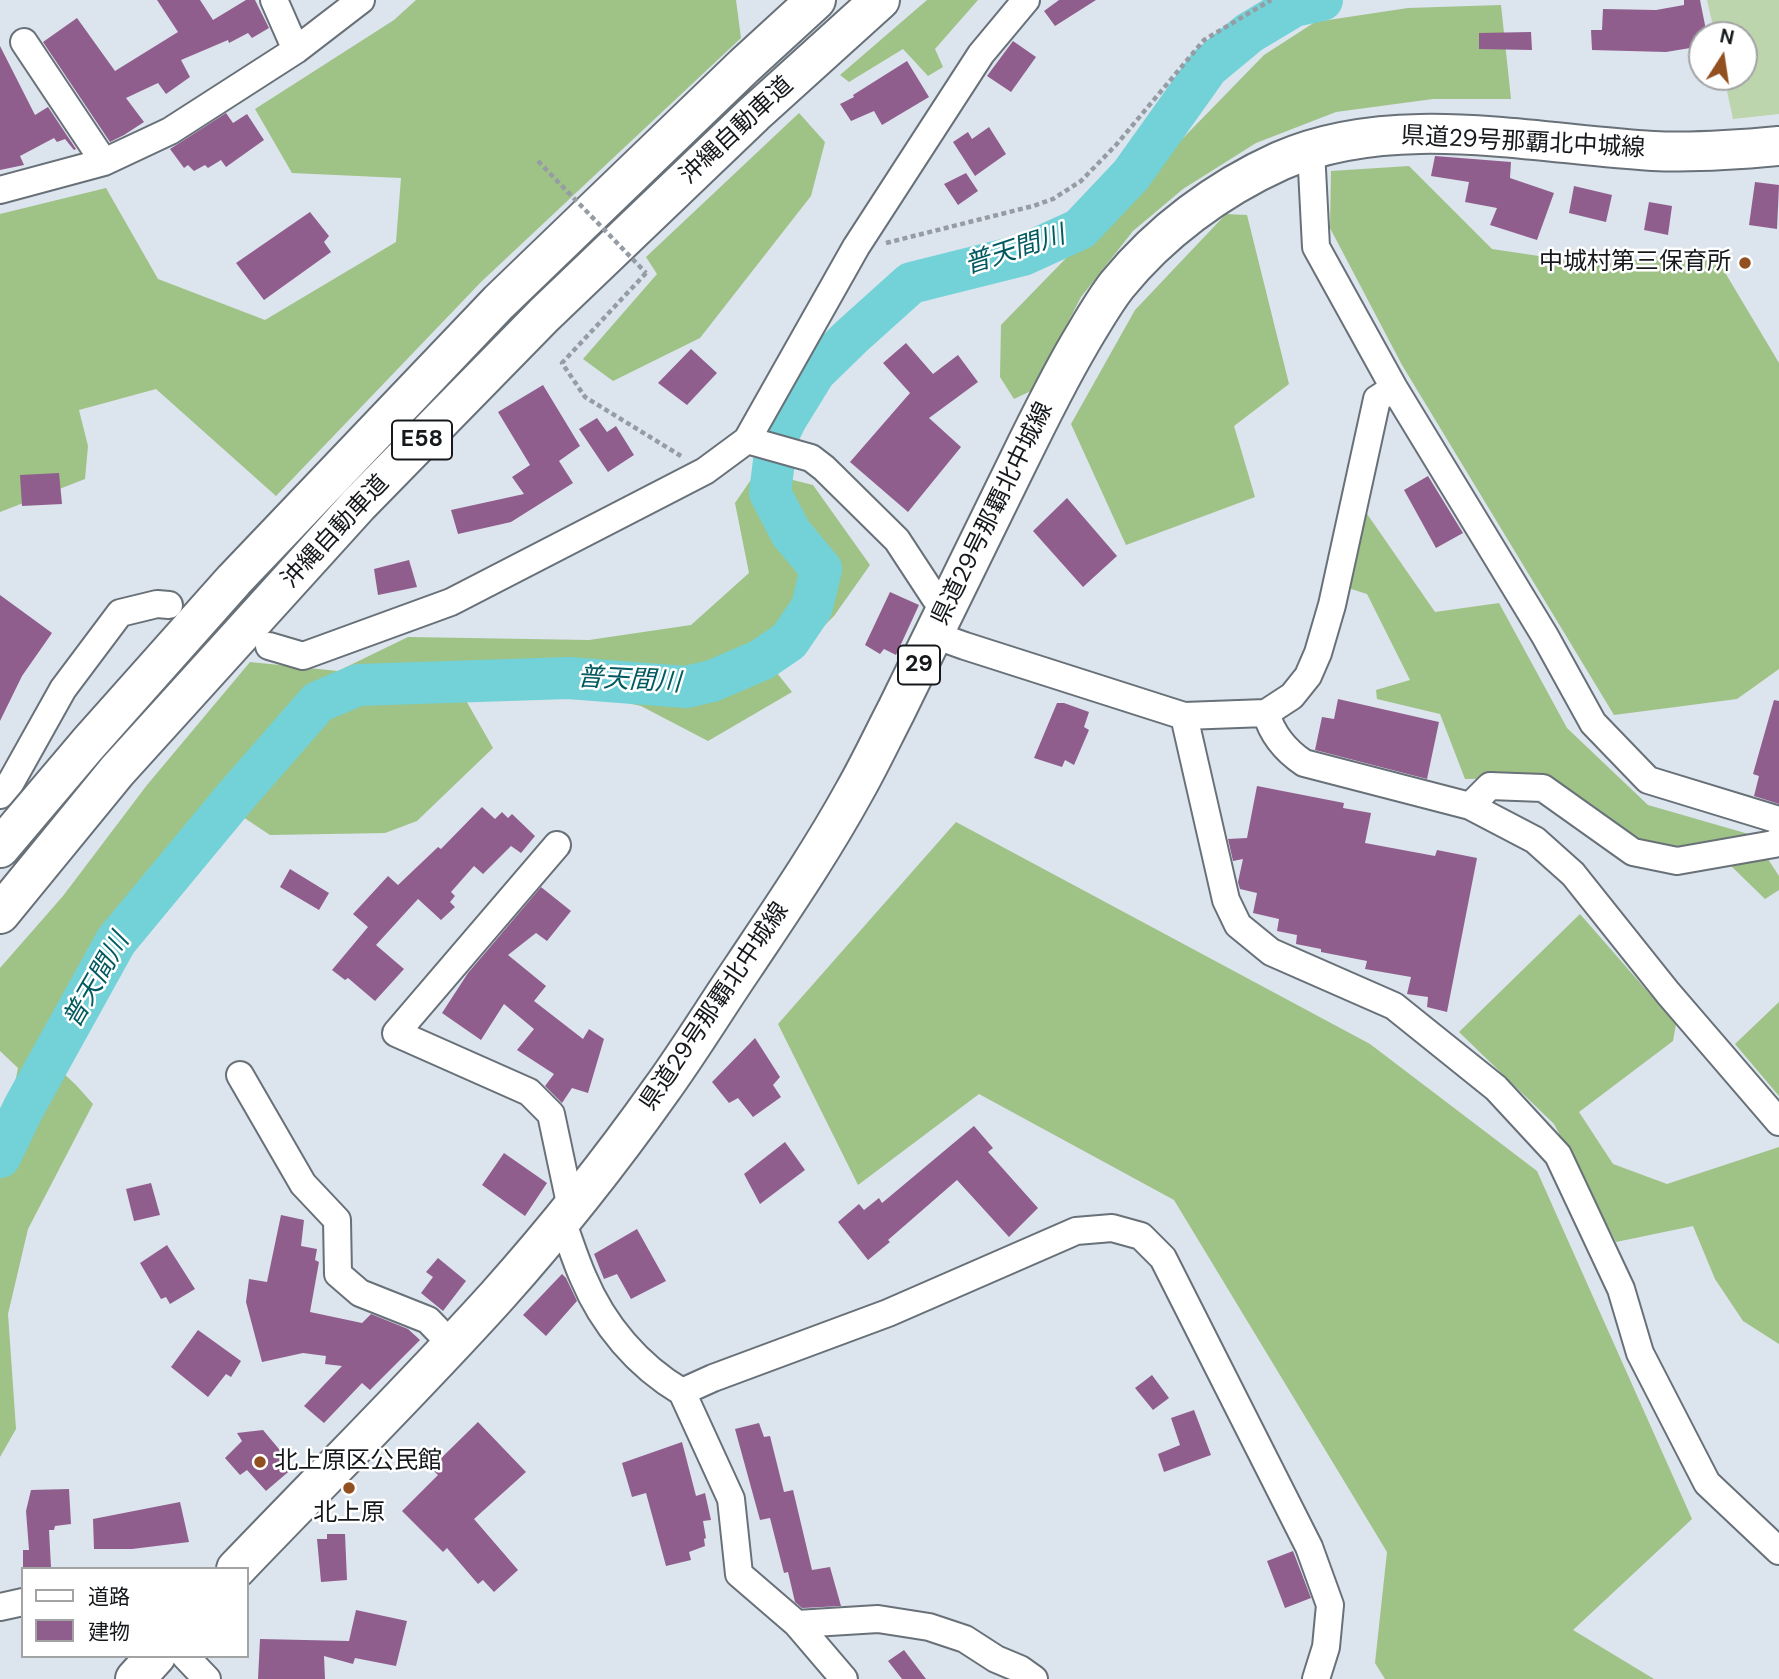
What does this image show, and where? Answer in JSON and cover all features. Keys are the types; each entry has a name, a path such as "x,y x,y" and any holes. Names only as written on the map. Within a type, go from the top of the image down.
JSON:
{"main road":[{"name":"沖縄自動車道","path":"0,848 88,744 234,580 480,322 744,66 816,0"},
{"name":"沖縄自動車道","path":"0,914 117,771 359,505 544,315 754,114 880,0"},
{"name":"県道29号那覇北中城線","path":"238,1567 499,1294 604,1168 664,1086 823,846 855,792 1039,418 1072,357 1113,290 1177,225 1234,185 1280,161 1345,141 1384,135 1438,133 1655,151 1725,151 1779,146"},
{"path":"135,1679 154,1658"}],"street":[{"path":"274,0 296,50"},
{"path":"0,190 104,162 170,131 296,50 361,0"},
{"path":"269,646 303,656 451,602 705,471 748,440 856,247 981,54 1026,0"},
{"path":"24,42 104,162"},
{"path":"1311,150 1316,247 1394,388 1545,636 1593,723 1648,780 1779,820"},
{"path":"748,440 811,458 824,468 897,540 935,598 940,622 965,646 1184,716 1266,713 1292,696 1308,676 1318,653 1332,605 1377,399 1394,388"},
{"path":"0,795 11,782 63,689 120,613 157,604 169,605"},
{"path":"1266,713 1268,723 1277,737 1291,754 1304,763 1470,806 1535,840 1573,874 1668,993 1779,1122"},
{"path":"1184,716 1226,900 1238,925 1271,952 1394,1006 1496,1087 1558,1155 1621,1289 1640,1353 1707,1483 1779,1551"},
{"path":"1470,806 1490,786 1543,788 1633,852 1677,861 1774,844 1779,840"},
{"path":"557,845 396,1034 528,1092 551,1114 567,1214 583,1278 599,1310 621,1341 665,1382 682,1392 731,1499 739,1574 797,1624 844,1679"},
{"path":"240,1075 303,1184 337,1220 338,1274 360,1293 428,1320 452,1345"},
{"path":"682,1392 888,1313 1076,1231 1112,1228 1141,1236 1163,1258 1309,1547 1330,1605 1326,1647 1316,1679"},
{"path":"0,1607 21,1602"},
{"path":"797,1624 878,1619 929,1628 965,1639 1034,1679"},
{"path":"187,1658 207,1679"}],"path":[{"path":"856,247 928,234 1053,200 1081,181 1116,145 1205,40 1271,0"},
{"path":"538,161 646,273 562,363 585,397 705,471"}],"green space":[{"path":"416,0 736,0 741,38 481,282 276,496 156,389 79,410 88,446 85,479 0,512 0,214 106,188 158,279 265,320 396,242 401,178 292,173 255,109 394,20"},
{"path":"927,0 978,0 935,49 943,67 928,76 903,49 849,82 840,75"},
{"path":"1707,0 1779,0 1779,114 1733,119 1727,91 1758,91 1758,21 1712,21"},
{"path":"1501,5 1511,99 1433,99 1336,112 1256,143 1183,189 1133,231 1081,297 1033,390 1014,399 1000,377 1001,325 1264,55 1315,22 1408,8"},
{"path":"799,113 825,142 811,196 700,338 613,381 583,359 657,274 646,257"},
{"path":"1409,166 1492,249 1599,265 1711,249 1779,363 1779,669 1737,699 1614,715 1402,365 1330,228 1331,171"},
{"path":"1226,214 1247,215 1289,384 1234,426 1255,497 1126,545 1071,424 1135,310"},
{"path":"757,471 813,485 870,565 834,616 777,673 792,692 708,741 641,706 482,671 464,697 493,748 417,821 385,833 270,835 237,813 137,926 119,968 60,1070 93,1104 28,1229 8,1314 16,1429 0,1457 0,1130 9,1112 18,1068 0,1051 0,968 63,896 147,785 250,662 338,671 408,637 589,640 691,625 749,573 735,503"},
{"path":"1365,511 1435,612 1499,603 1567,728 1648,805 1752,835 1779,876 1779,890 1765,899 1727,862 1634,845 1543,778 1465,779 1440,714 1377,699 1376,690 1410,680 1367,594 1348,588"},
{"path":"956,822 1370,1044 1537,1171 1692,1519 1573,1630 1654,1679 1385,1679 1375,1663 1387,1552 1174,1200 979,1094 858,1185 778,1024"},
{"path":"1580,914 1676,1024 1673,1041 1579,1112 1613,1164 1667,1184 1779,1147 1779,1344 1743,1321 1715,1279 1693,1226 1616,1242 1554,1124 1459,1032"},
{"path":"1779,1002 1779,1096 1735,1044"}],"building":[{"path":"157,0 200,0 213,20 246,0 255,0 269,28 252,38 248,33 229,43 228,40 181,60 190,77 166,94 158,83 126,98 144,122 110,142 43,42 77,18 115,71 178,32"},
{"path":"1059,0 1096,0 1055,26 1044,11"},
{"path":"1684,0 1700,0 1704,21 1688,21 1688,48 1666,52 1592,50 1591,30 1602,30 1603,9 1656,10 1684,5"},
{"path":"1531,32 1532,50 1479,49 1479,33"},
{"path":"1013,41 1036,57 1011,92 987,76"},
{"path":"0,46 35,115 48,107 76,149 65,139 57,142 54,138 20,156 24,165 0,170"},
{"path":"907,61 929,97 882,125 874,111 851,121 840,104"},
{"path":"226,113 233,123 247,114 264,140 226,167 221,160 208,168 205,165 194,171 188,165 184,168 170,149"},
{"path":"989,127 1006,154 975,176 953,142 968,132 972,139"},
{"path":"1435,156 1511,162 1510,178 1554,193 1537,240 1490,225 1497,208 1465,202 1469,182 1431,176"},
{"path":"966,173 978,191 958,205 944,184"},
{"path":"1755,182 1779,185 1777,229 1749,225"},
{"path":"1574,186 1612,195 1606,222 1569,213"},
{"path":"1649,202 1672,206 1668,235 1644,230"},
{"path":"310,212 329,236 324,242 331,252 264,300 236,263"},
{"path":"906,343 933,374 958,355 978,382 929,418 961,447 908,512 850,462 910,393 883,363"},
{"path":"691,349 717,373 687,405 658,383"},
{"path":"543,385 580,446 559,461 573,483 511,522 458,534 451,510 524,494 512,477 530,465 498,412"},
{"path":"597,418 607,432 616,426 634,455 608,472 579,429"},
{"path":"59,473 62,504 22,506 20,475"},
{"path":"1428,476 1463,533 1436,548 1404,490"},
{"path":"1067,498 1117,556 1083,587 1033,531"},
{"path":"409,560 417,587 378,595 374,569"},
{"path":"890,592 919,605 896,655 884,649 880,654 865,645"},
{"path":"0,595 52,633 22,676 0,721"},
{"path":"1338,699 1439,722 1427,779 1315,750 1322,717 1334,719"},
{"path":"1774,700 1779,701 1779,804 1754,796 1759,776 1753,774"},
{"path":"1057,703 1089,712 1084,727 1089,730 1074,765 1065,760 1062,767 1034,758"},
{"path":"1257,786 1344,803 1343,808 1371,813 1365,843 1435,856 1437,850 1477,858 1447,1012 1427,1007 1428,997 1407,994 1411,977 1365,969 1367,961 1296,944 1297,935 1277,931 1279,919 1253,913 1257,893 1240,889 1238,882 1243,859 1233,861 1228,839 1247,838"},
{"path":"482,807 495,819 502,812 508,818 512,814 535,836 521,853 511,846 483,874 474,866 451,892 455,896 450,902 455,907 441,920 418,899 376,945 404,969 375,1001 348,978 345,980 332,970 368,927 353,914 388,876 398,885 438,847 441,849"},
{"path":"290,869 329,893 319,910 280,887"},
{"path":"541,887 571,911 547,941 536,933 508,955 546,986 534,1001 583,1039 589,1029 604,1039 588,1093 572,1088 562,1103 545,1086 554,1074 517,1050 534,1029 504,1004 481,1040 442,1013 468,973"},
{"path":"755,1038 780,1077 773,1085 781,1097 753,1117 738,1098 729,1103 712,1082"},
{"path":"974,1126 993,1148 988,1152 1038,1208 1009,1237 957,1180 868,1260 838,1222 859,1204 864,1210 879,1198 882,1203"},
{"path":"785,1142 805,1170 760,1204 744,1174"},
{"path":"504,1153 547,1183 525,1216 482,1185"},
{"path":"151,1183 160,1215 134,1221 126,1189"},
{"path":"281,1215 304,1220 301,1246 317,1249 315,1260 319,1262 310,1312 362,1323 371,1314 408,1329 420,1340 370,1390 362,1383 324,1423 304,1406 342,1366 325,1364 326,1356 303,1353 262,1362 246,1302 249,1279 267,1282"},
{"path":"637,1229 666,1281 631,1299 617,1274 604,1279 594,1254"},
{"path":"167,1245 195,1289 170,1304 166,1297 161,1299 140,1263"},
{"path":"438,1258 466,1281 443,1311 421,1293 433,1277 426,1272"},
{"path":"562,1274 577,1301 546,1336 523,1315"},
{"path":"198,1330 241,1361 231,1377 226,1374 208,1397 171,1367"},
{"path":"1152,1375 1169,1398 1153,1410 1135,1388"},
{"path":"1194,1410 1211,1455 1164,1472 1158,1454 1180,1445 1171,1418"},
{"path":"478,1422 526,1472 474,1519 518,1570 494,1592 483,1580 478,1584 447,1548 443,1552 402,1511 438,1475 431,1468"},
{"path":"759,1423 764,1437 770,1436 784,1492 793,1490 812,1570 830,1567 841,1606 802,1608 795,1602 788,1572 784,1573 770,1518 760,1520 735,1429"},
{"name":"北上原区公民館","path":"263,1430 294,1467 266,1491 247,1470 240,1475 225,1458 242,1441 237,1433"},
{"path":"682,1442 696,1496 705,1493 711,1520 703,1521 705,1546 689,1552 691,1560 666,1566 646,1493 632,1497 622,1463"},
{"path":"69,1489 71,1524 55,1526 54,1530 49,1530 51,1567 23,1567 23,1550 29,1550 26,1511 31,1490"},
{"path":"180,1502 189,1542 132,1549 94,1549 93,1519"},
{"path":"327,1534 345,1534 347,1580 321,1582 317,1539 327,1539"},
{"path":"1293,1551 1311,1598 1285,1608 1267,1561"},
{"path":"356,1610 407,1621 396,1666 355,1658 353,1664 324,1656 325,1679 258,1679 260,1639 349,1641"},
{"path":"904,1650 926,1679 902,1679 888,1661"}],"waterway":[{"name":"普天間川","path":"0,1157 23,1109 116,941 318,702 358,685 568,678 686,687 712,681 761,660 789,641 812,607 821,569 791,533 770,493 777,437 815,372 911,283 1023,255 1080,229 1131,175 1208,67 1249,33 1294,6 1322,0"}],"place":[{"name":"中城村第三保育所","path":"1745,263"},
{"name":"北上原区公民館","path":"260,1462"},
{"name":"北上原","path":"349,1488"}]}
